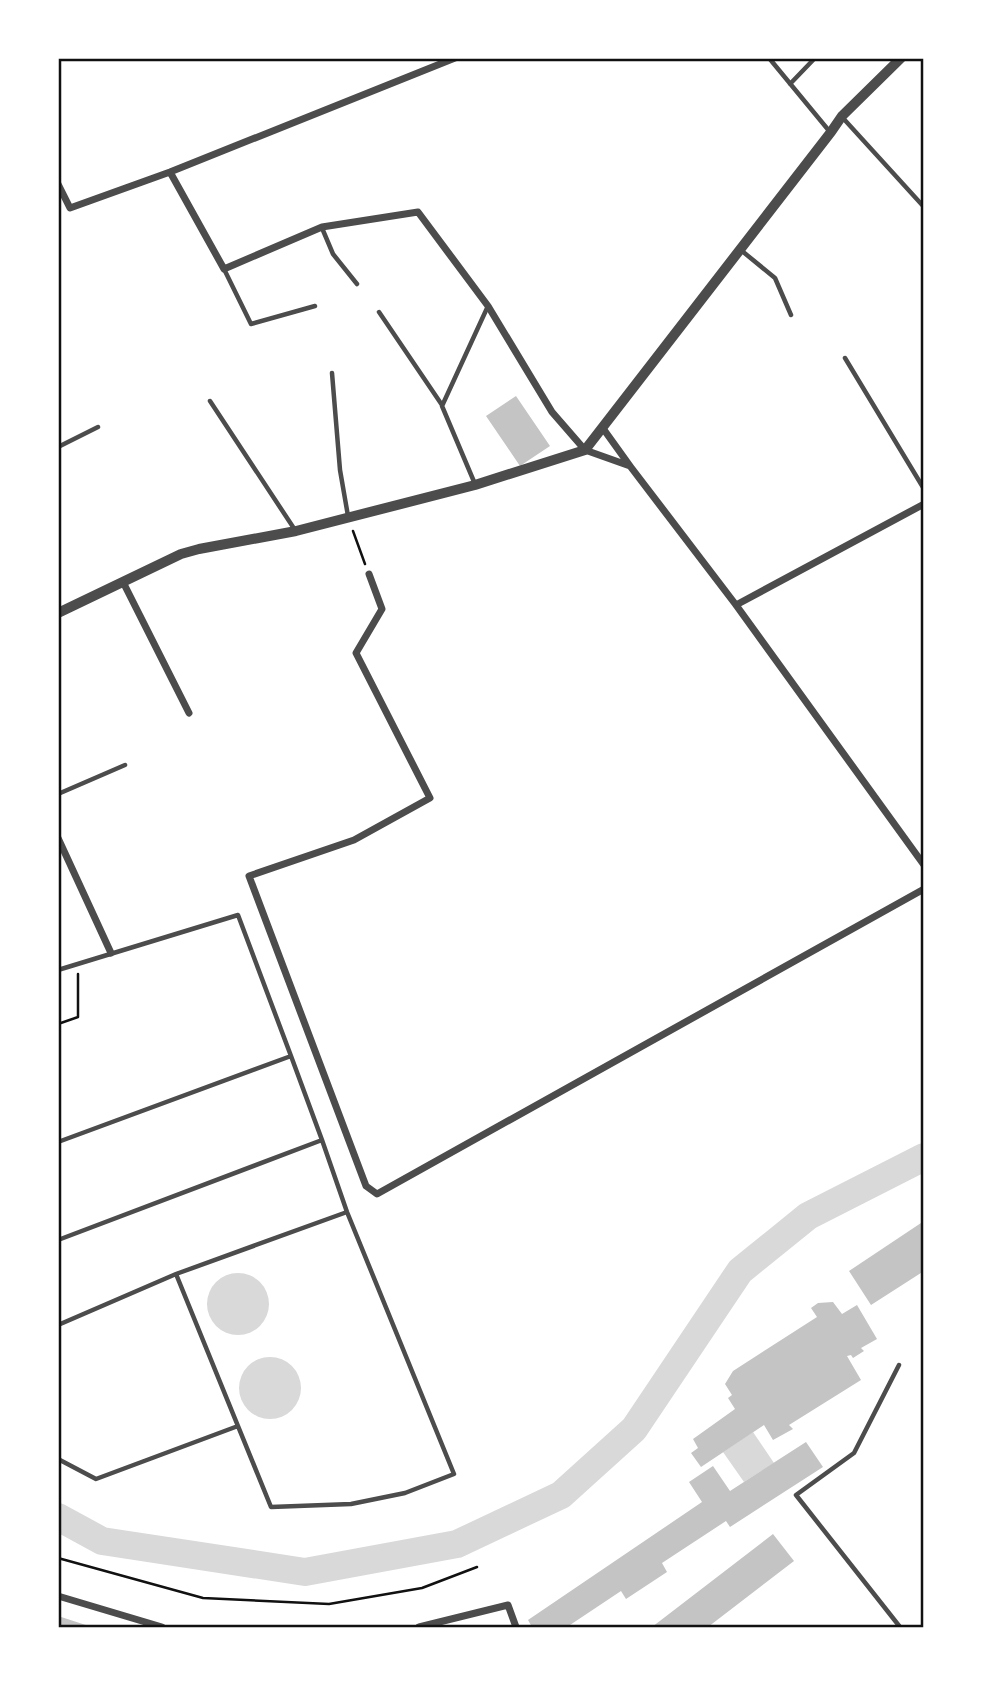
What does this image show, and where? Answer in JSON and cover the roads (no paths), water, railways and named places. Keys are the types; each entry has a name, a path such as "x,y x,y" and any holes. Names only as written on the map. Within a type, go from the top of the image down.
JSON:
{"street":[{"path":"58,184 70,208 170,172 455,58"},
{"path":"58,613 181,554 296,531 475,485 585,450 842,117 901,58"},
{"path":"170,172 223,269 322,227 418,212 488,306 552,412 585,450 630,466"},
{"path":"602,427 736,605 924,865"},
{"path":"736,605 924,504"},
{"path":"369,574 382,609 356,653 430,798 354,840 249,876 366,1186 377,1195 924,888"},
{"path":"123,582 189,713"},
{"path":"58,838 111,953"},
{"path":"58,1596 162,1627"},
{"path":"419,1627 508,1605 516,1627"}],"lane":[{"path":"769,58 831,132"},
{"path":"790,84 815,58"},
{"path":"842,117 924,207"},
{"path":"322,227 333,254 357,284"},
{"path":"740,250 775,278 791,315"},
{"path":"223,269 251,324 315,306"},
{"path":"442,406 488,306"},
{"path":"379,312 442,406 475,485"},
{"path":"845,358 924,489"},
{"path":"332,373 340,470 348,516"},
{"path":"209,401 296,531"},
{"path":"58,447 98,427"},
{"path":"58,794 125,765"},
{"path":"58,970 238,915 347,1212 453,1474 405,1493 351,1504 271,1507 176,1274"},
{"path":"58,1142 291,1056"},
{"path":"58,1240 322,1140"},
{"path":"58,1325 176,1274 347,1212"},
{"path":"899,1365 854,1453 796,1495 900,1627"},
{"path":"58,1459 96,1479 238,1426"}],"waterway":[{"path":"58,1517 102,1541 305,1572 457,1544 561,1495 634,1429 740,1271 808,1216 924,1157"}]}
